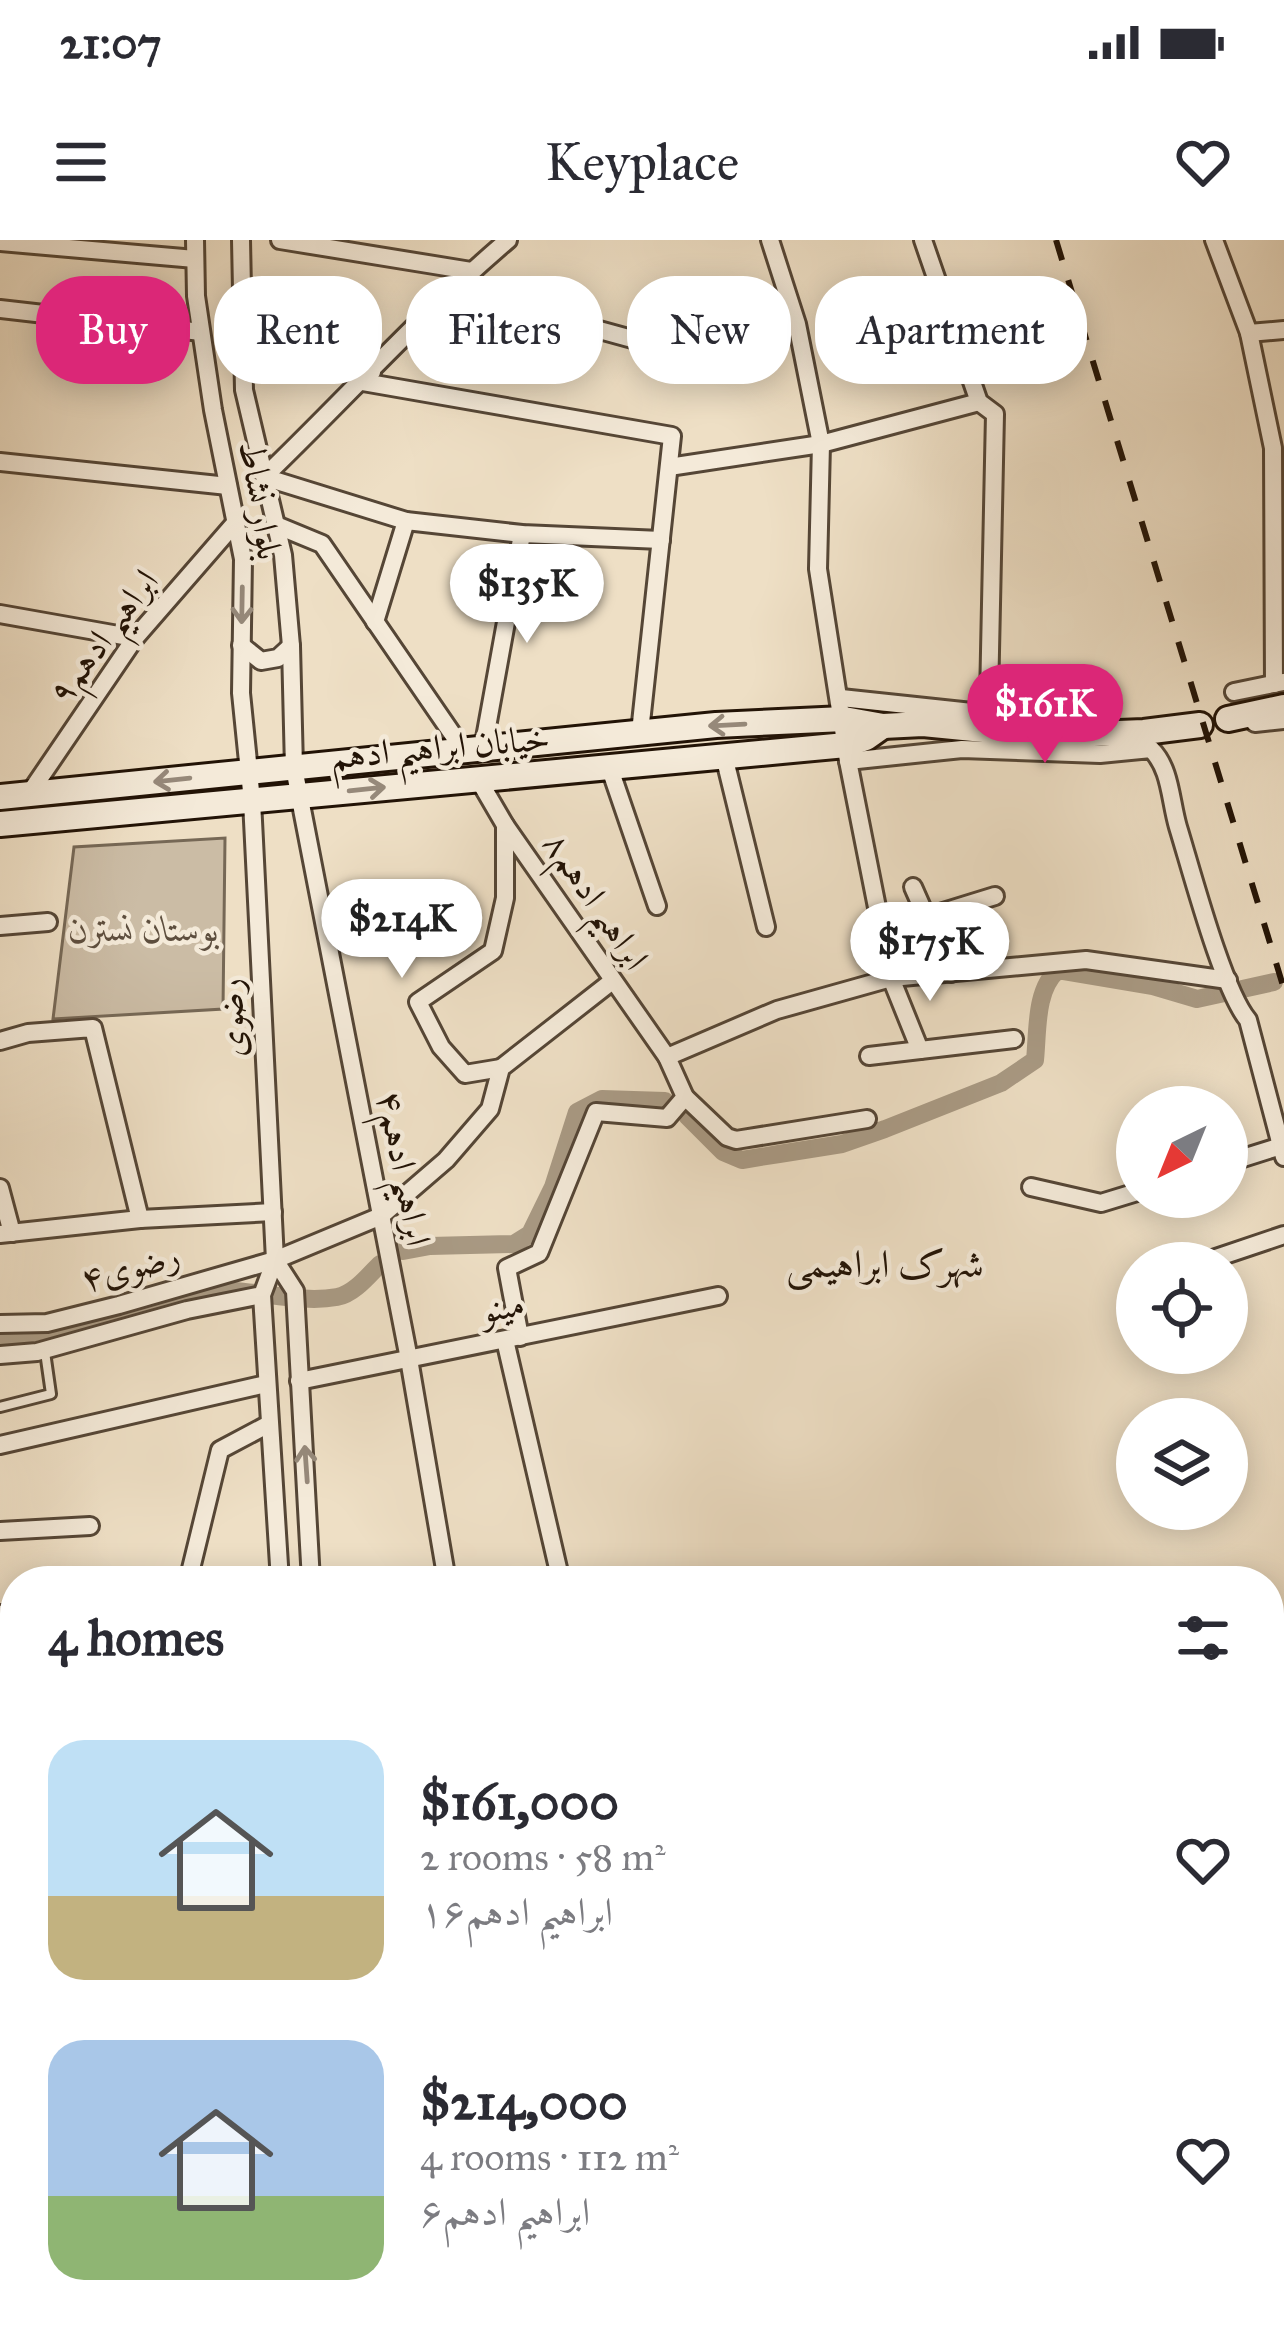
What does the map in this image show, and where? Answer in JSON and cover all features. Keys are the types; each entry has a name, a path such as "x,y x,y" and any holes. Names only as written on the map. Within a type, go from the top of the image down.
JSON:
{"street":[{"name":"بلوار نشاط","path":"241,240 241,276"},
{"path":"280,240 471,271"},
{"path":"465,276 508,240"},
{"path":"770,240 797,324 821,444 818,569 845,730 891,978 920,1050"},
{"path":"845,730 972,712 989,699 994,414 979,402 922,240"},
{"path":"1214,240 1249,333 1278,447 1281,691"},
{"path":"0,242 195,249"},
{"name":"بلوار نشاط","path":"195,249 201,332 243,559 241,693 249,772"},
{"path":"0,309 201,332"},
{"path":"1249,333 1284,330"},
{"path":"382,362 406,336"},
{"path":"382,380 672,436 640,732"},
{"name":"بلوار نشاط","path":"244,384 283,555 294,768"},
{"path":"361,384 264,477 406,520 522,535 661,540"},
{"path":"669,466 821,444 979,402"},
{"path":"0,462 228,486"},
{"path":"376,622 406,520"},
{"name":"ابراهیم ادهم۹","path":"29,794 135,638 236,523"},
{"path":"276,525 322,544 474,750"},
{"path":"474,750 522,535"},
{"path":"0,614 135,638"},
{"path":"241,645 261,661 278,658 291,646"},
{"path":"1234,692 1281,691"},
{"path":"1228,719 1281,691"},
{"path":"1254,723 1284,720"},
{"name":"خیابان ابراهیم ادهم","path":"0,797 640,732 845,730 923,724 1077,736 1200,724"},
{"path":"845,730 962,749 1082,754 1150,749 1163,761 1177,824 1228,980 1248,1020 1283,1152 1248,1159"},
{"name":"خیابان ابراهیم ادهم","path":"0,824 724,756 845,730"},
{"path":"724,756 766,927"},
{"path":"609,766 657,906"},
{"name":"ابراهیم ادهم۴","path":"294,768 410,1359 445,1566"},
{"name":"رضوی","path":"249,772 275,1260 262,1295 279,1566"},
{"name":"ابراهیم ادهم۸","path":"477,777 611,982 668,1058 686,1097"},
{"path":"505,825 505,898 493,951 418,1002 441,1047 465,1074 501,1068 611,982"},
{"path":"914,887 951,973"},
{"path":"926,917 995,896"},
{"path":"0,926 48,922"},
{"path":"668,1058 777,1010 891,978 1086,961 1228,980"},
{"path":"0,1041 28,1033 93,1028 140,1219"},
{"path":"869,1056 1014,1039"},
{"name":"رضوی۴","path":"0,1324 47,1323 275,1260 381,1216 446,1160 490,1109 501,1068"},
{"path":"557,1566 512,1338 507,1268 539,1252 596,1112 667,1118 686,1097 736,1140 867,1119"},
{"path":"1031,1187 1101,1203 1116,1198"},
{"path":"0,1188 6,1233 272,1212"},
{"path":"1248,1247 1284,1235"},
{"name":"رضوی","path":"275,1260 295,1291 310,1566"},
{"path":"0,1354 45,1350 187,1310 262,1295"},
{"name":"مینو","path":"299,1381 718,1296"},
{"path":"0,1445 266,1384"},
{"path":"192,1566 220,1450 269,1424"},
{"path":"0,1531 90,1526"}],"lane":[{"path":"0,1407 51,1394 45,1350"}],"green space":[{"name":"بوستان نسترن","path":"225,838 223,1009 53,1019 74,847"}],"waterway":[{"path":"687,1116 723,1152 742,1160 842,1144 1001,1083 1035,1060 1041,999 1058,970 1153,986 1197,999 1274,982"},
{"path":"403,1251 514,1244 530,1234 553,1187 577,1112 602,1099 665,1101"},
{"path":"0,1338 199,1292 337,1297 355,1288 380,1264"}],"railway":[{"path":"1056,240 1284,989"}],"district":[{"name":"شهرک ابراهیمی","path":"885,1263"}]}
